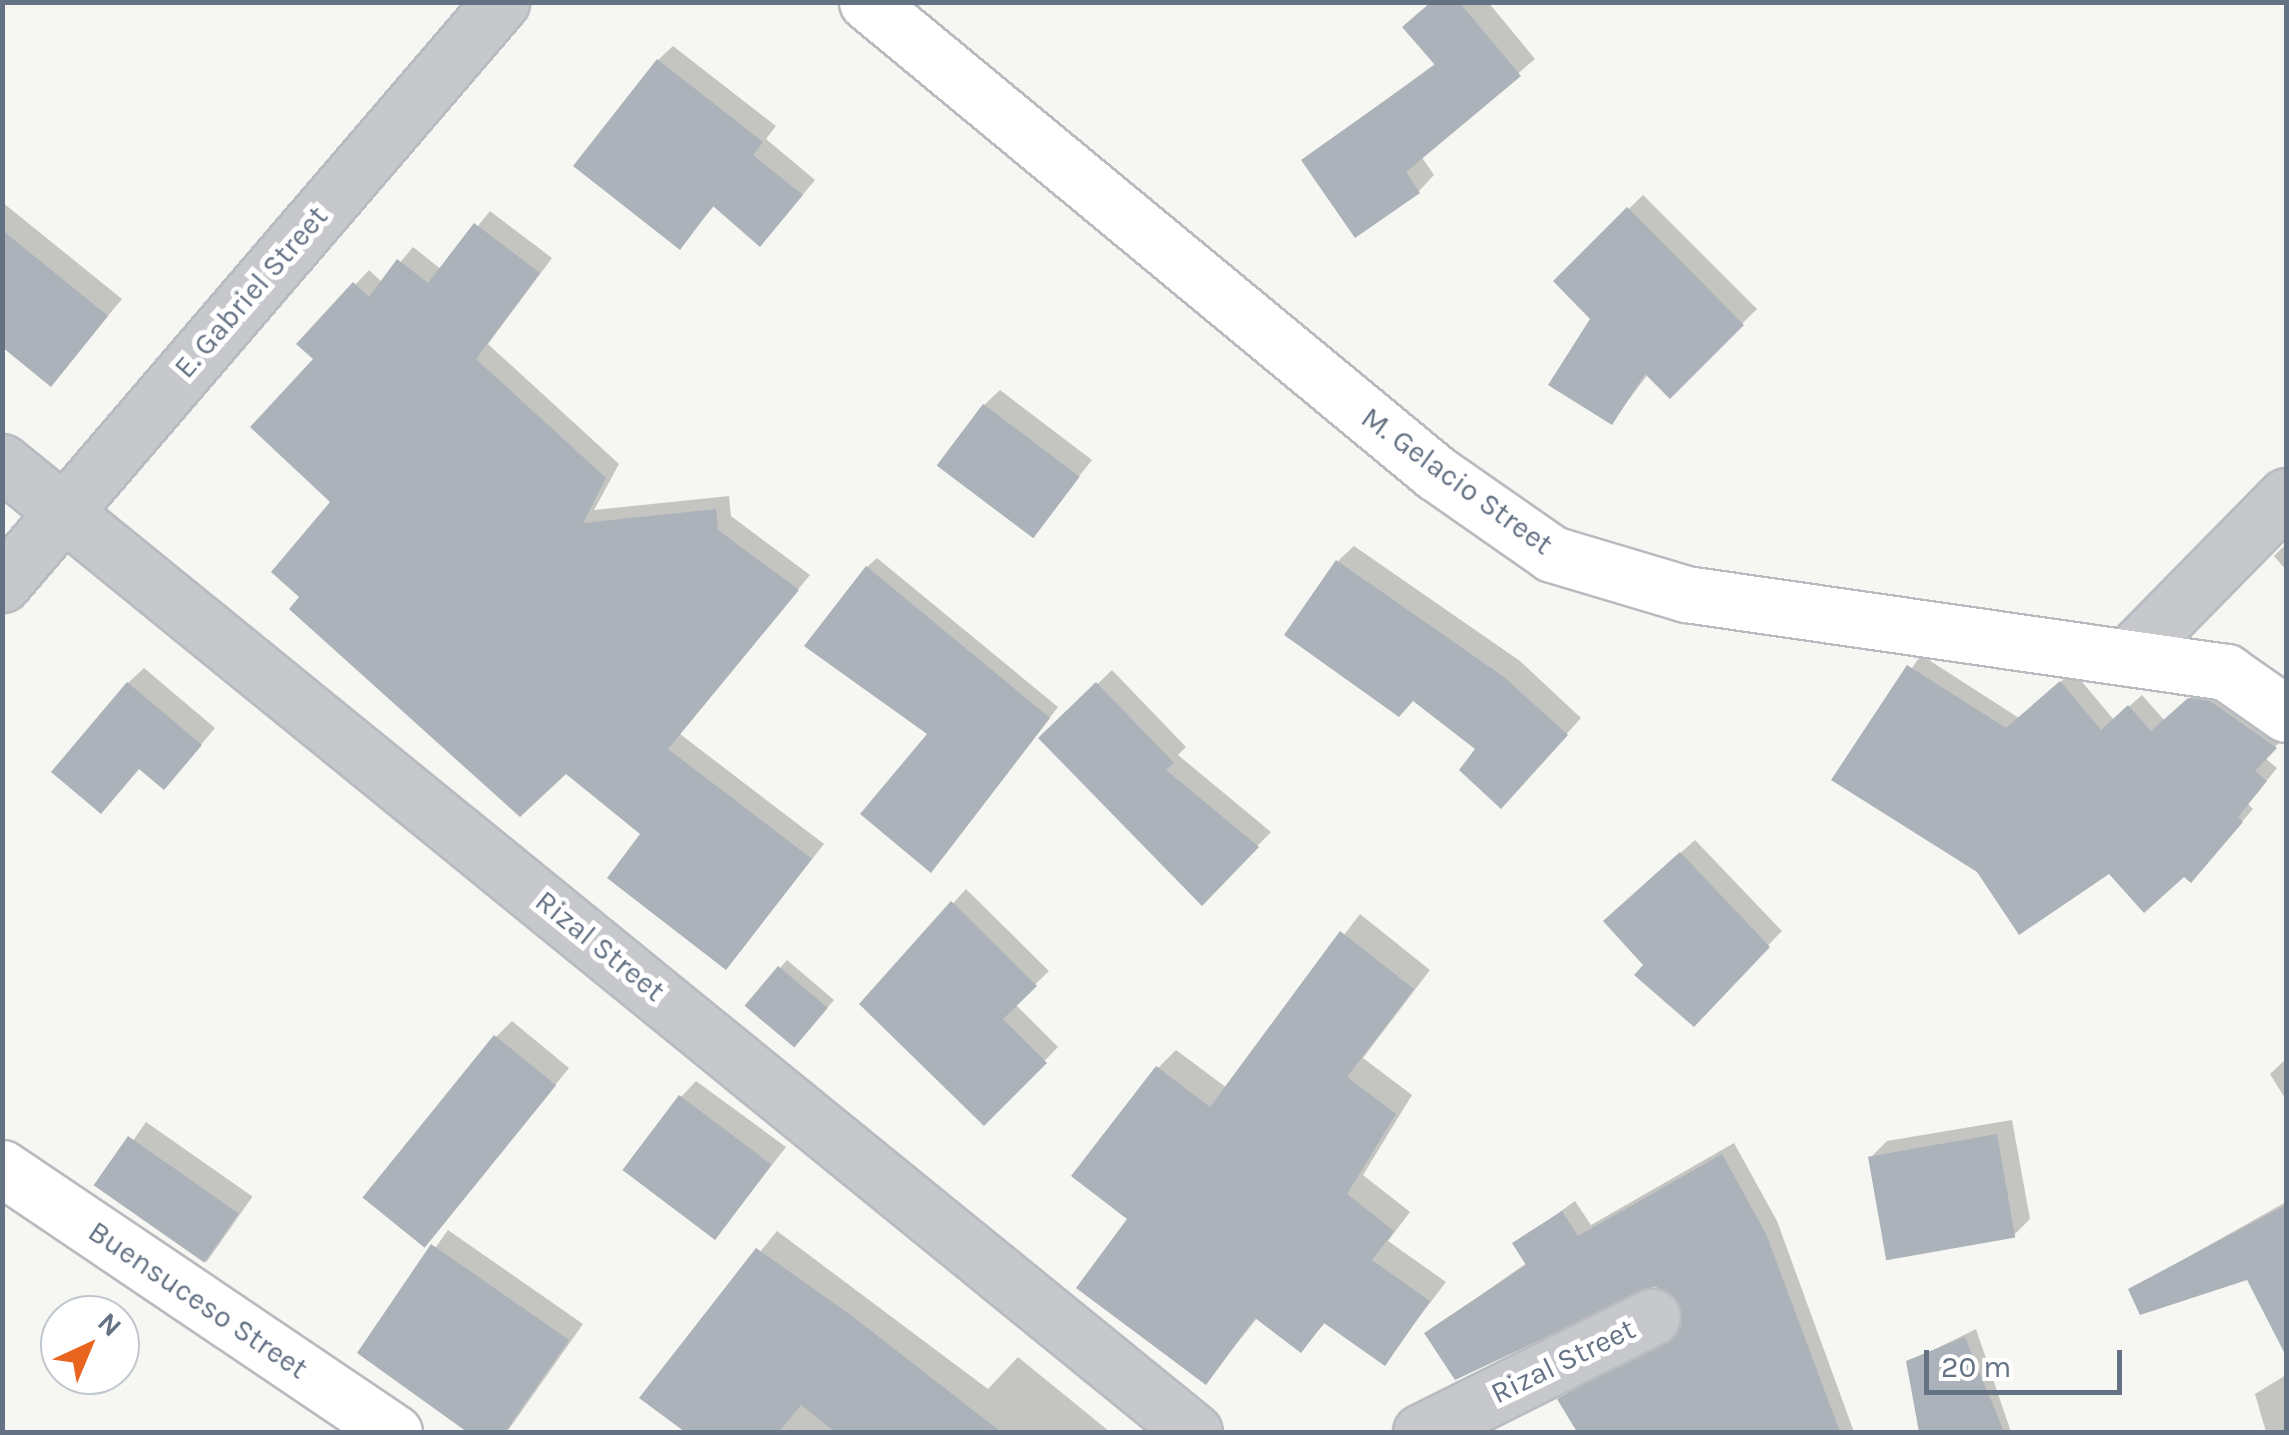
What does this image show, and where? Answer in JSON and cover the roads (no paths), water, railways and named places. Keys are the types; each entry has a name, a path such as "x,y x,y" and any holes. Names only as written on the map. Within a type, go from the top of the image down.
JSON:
{"street":[{"name":"E. Gabriel Street","path":"2,584 501,2"},
{"name":"M. Gelacio Street","path":"867,2 1436,473 1552,554 1686,594 2226,672 2286,714"},
{"name":"Rizal Street","path":"2,462 1181,1429"},
{"path":"2129,656 2286,496"},
{"name":"Buensuceso Street","path":"2,1168 394,1432"},
{"name":"Rizal Street","path":"1444,1428 1652,1317"}]}
